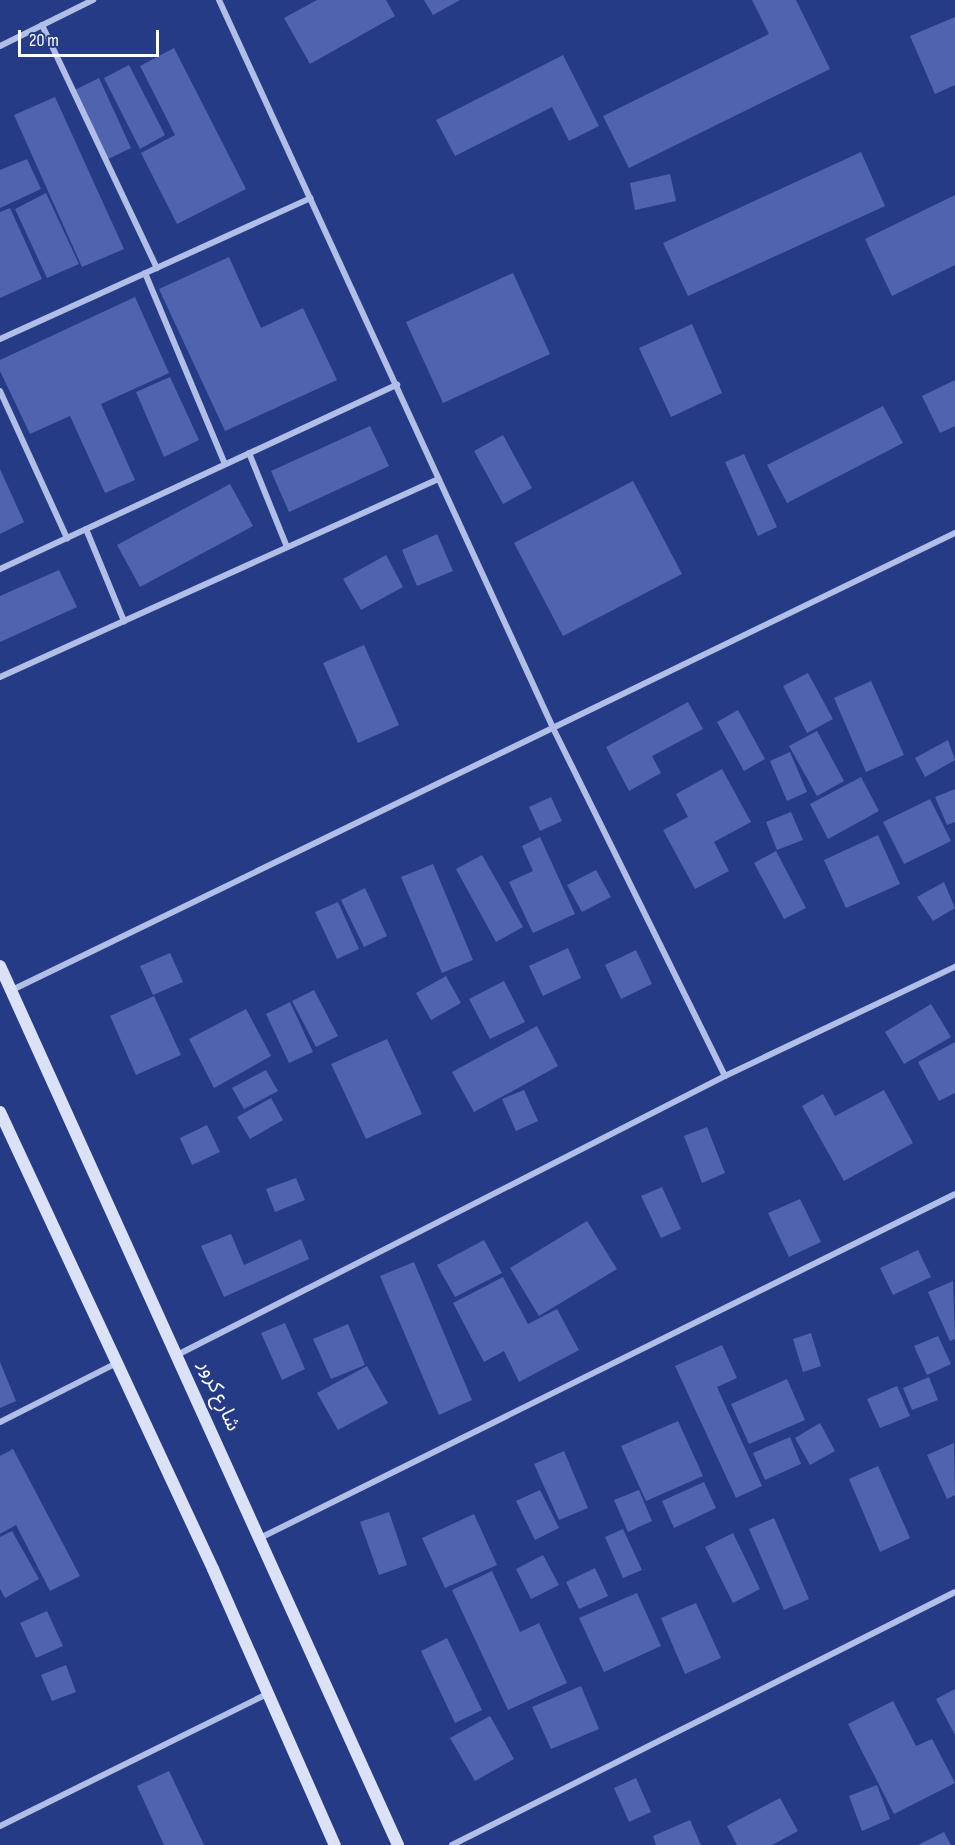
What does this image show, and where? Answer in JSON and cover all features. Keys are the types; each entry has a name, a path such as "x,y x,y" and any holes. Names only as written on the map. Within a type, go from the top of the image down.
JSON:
{"main road":[{"name":"شارع كرور","path":"0,966 179,1354 398,1845"},
{"path":"0,1112 117,1363 335,1845"}],"street":[{"path":"0,46 93,0"},
{"path":"219,0 553,728 725,1076"},
{"path":"42,25 157,268"},
{"path":"0,339 311,198"},
{"path":"145,273 225,464"},
{"path":"0,569 396,385"},
{"path":"0,391 67,538"},
{"path":"249,453 287,547"},
{"path":"0,677 438,479"},
{"path":"86,529 124,621"},
{"path":"11,990 955,533"},
{"path":"179,1354 725,1076 955,967"},
{"path":"260,1538 955,1194"},
{"path":"0,1422 117,1363"},
{"path":"452,1845 954,1595"},
{"path":"0,1826 267,1694"}],"building":[{"path":"317,0 386,0 395,16 310,64 284,18"},
{"path":"424,0 460,0 433,15"},
{"path":"752,0 796,0 830,69 629,168 603,116 769,34"},
{"path":"955,17 955,85 935,94 910,36"},
{"path":"174,48 246,189 177,224 141,153 175,135 140,66"},
{"path":"563,55 599,126 569,141 552,107 455,156 436,120"},
{"path":"129,65 165,135 140,149 104,78"},
{"path":"99,78 131,148 106,160 73,91"},
{"path":"55,97 124,249 82,267 14,115"},
{"path":"861,152 885,206 688,296 663,243"},
{"path":"27,159 41,189 0,208 0,170"},
{"path":"670,174 676,201 635,210 630,183"},
{"path":"46,193 79,264 47,278 15,209"},
{"path":"955,195 955,265 892,296 865,239"},
{"path":"10,208 42,279 0,298 0,212"},
{"path":"229,257 261,328 303,308 337,380 225,431 159,289"},
{"path":"513,273 550,354 443,403 406,322"},
{"path":"135,297 169,373 101,404 135,480 105,493 70,416 30,434 0,371 0,360"},
{"path":"692,324 722,393 671,417 639,348"},
{"path":"170,377 199,440 164,457 136,392"},
{"path":"955,380 955,426 940,433 922,396"},
{"path":"883,406 903,443 787,503 767,465"},
{"path":"370,426 389,466 289,512 271,471"},
{"path":"503,435 532,488 503,504 474,451"},
{"path":"744,454 777,527 758,536 725,462"},
{"path":"0,469 24,522 0,534"},
{"path":"633,481 682,574 563,636 514,543"},
{"path":"230,484 253,526 140,587 117,545"},
{"path":"437,534 453,571 417,586 402,550"},
{"path":"386,555 403,587 361,610 343,579"},
{"path":"59,570 77,607 0,642 0,596"},
{"path":"364,645 399,725 358,743 323,663"},
{"path":"808,673 833,719 807,733 783,686"},
{"path":"871,681 904,755 866,772 834,698"},
{"path":"688,702 703,729 652,756 661,773 629,791 606,747"},
{"path":"738,710 765,759 744,771 717,722"},
{"path":"817,731 844,781 817,796 789,746"},
{"path":"948,740 955,760 925,777 915,758"},
{"path":"790,752 807,792 787,801 770,761"},
{"path":"722,769 751,822 714,842 729,871 695,889 663,830 688,817 676,794"},
{"path":"861,777 879,811 828,839 810,804"},
{"path":"955,789 955,822 947,825 935,797"},
{"path":"551,797 562,821 540,831 529,807"},
{"path":"930,799 951,841 904,864 883,822"},
{"path":"791,812 803,840 777,850 766,822"},
{"path":"878,835 900,884 846,908 824,860"},
{"path":"540,837 575,914 533,933 509,882 533,871 522,846"},
{"path":"776,851 806,908 784,919 754,863"},
{"path":"482,855 523,927 496,942 456,869"},
{"path":"433,864 473,960 442,973 401,877"},
{"path":"596,870 611,897 582,912 567,885"},
{"path":"944,882 955,908 933,921 917,897"},
{"path":"365,888 387,936 364,947 341,900"},
{"path":"338,902 359,949 337,959 315,912"},
{"path":"568,948 581,978 543,996 529,966"},
{"path":"636,950 652,984 621,999 605,965"},
{"path":"170,953 183,982 153,995 140,966"},
{"path":"446,976 461,1003 431,1020 416,993"},
{"path":"504,981 525,1022 490,1039 469,999"},
{"path":"314,990 338,1036 316,1047 292,1001"},
{"path":"154,996 181,1055 136,1075 110,1016"},
{"path":"290,1002 313,1052 289,1063 266,1014"},
{"path":"931,1004 951,1037 904,1064 885,1032"},
{"path":"246,1009 271,1056 214,1088 189,1039"},
{"path":"537,1026 558,1066 474,1112 452,1072"},
{"path":"387,1039 422,1114 366,1139 331,1064"},
{"path":"955,1042 955,1093 939,1101 918,1062"},
{"path":"266,1070 278,1091 244,1109 232,1088"},
{"path":"524,1090 538,1121 516,1131 502,1099"},
{"path":"884,1090 913,1143 844,1181 802,1106 823,1094 835,1116"},
{"path":"271,1098 283,1120 250,1139 237,1117"},
{"path":"207,1125 220,1152 192,1165 180,1138"},
{"path":"707,1127 725,1173 702,1183 684,1136"},
{"path":"296,1178 305,1200 275,1212 266,1189"},
{"path":"662,1187 681,1229 661,1238 641,1196"},
{"path":"800,1199 821,1242 789,1257 768,1213"},
{"path":"587,1221 617,1269 539,1316 510,1268"},
{"path":"231,1234 244,1265 301,1239 309,1259 224,1297 201,1246"},
{"path":"484,1240 502,1273 455,1297 437,1265"},
{"path":"918,1250 931,1277 893,1295 880,1268"},
{"path":"414,1262 472,1400 439,1415 380,1276"},
{"path":"503,1277 528,1324 557,1309 579,1350 519,1382 504,1351 484,1362 453,1303"},
{"path":"953,1281 955,1339 950,1341 928,1292"},
{"path":"285,1323 305,1369 282,1380 261,1333"},
{"path":"348,1324 365,1365 331,1379 313,1339"},
{"path":"811,1333 821,1366 803,1372 793,1339"},
{"path":"938,1336 951,1364 927,1375 914,1346"},
{"path":"722,1345 737,1378 717,1387 762,1486 736,1498 675,1366"},
{"path":"0,1362 16,1401 0,1408"},
{"path":"367,1366 388,1403 338,1430 317,1393"},
{"path":"929,1377 938,1400 912,1410 903,1388"},
{"path":"787,1379 805,1420 749,1444 731,1404"},
{"path":"897,1386 910,1416 880,1428 867,1399"},
{"path":"678,1421 703,1476 646,1501 621,1446"},
{"path":"820,1423 835,1451 810,1465 795,1438"},
{"path":"790,1437 801,1464 765,1480 753,1453"},
{"path":"954,1443 955,1495 947,1499 927,1455"},
{"path":"13,1449 80,1576 50,1591 16,1525 0,1534 0,1456"},
{"path":"564,1451 588,1508 559,1520 534,1464"},
{"path":"878,1466 910,1538 880,1552 849,1479"},
{"path":"704,1482 716,1508 674,1528 662,1501"},
{"path":"540,1490 559,1528 535,1540 516,1501"},
{"path":"639,1490 652,1521 628,1532 614,1500"},
{"path":"389,1512 407,1565 379,1575 360,1522"},
{"path":"474,1514 497,1565 445,1588 422,1538"},
{"path":"774,1518 809,1599 784,1610 749,1529"},
{"path":"623,1529 642,1570 623,1578 605,1537"},
{"path":"12,1531 39,1579 5,1598 0,1589 0,1537"},
{"path":"733,1533 760,1589 733,1603 705,1547"},
{"path":"543,1555 559,1585 531,1599 516,1569"},
{"path":"595,1568 608,1596 579,1609 566,1582"},
{"path":"492,1571 520,1632 539,1623 567,1683 508,1710 452,1590"},
{"path":"637,1593 661,1646 604,1672 579,1618"},
{"path":"696,1603 721,1658 685,1674 661,1618"},
{"path":"47,1611 63,1646 36,1658 20,1623"},
{"path":"447,1638 482,1710 455,1723 421,1651"},
{"path":"66,1665 76,1692 52,1701 41,1675"},
{"path":"581,1686 599,1729 551,1749 532,1707"},
{"path":"955,1689 955,1735 936,1699"},
{"path":"893,1701 916,1746 932,1739 955,1783 894,1814 848,1724"},
{"path":"490,1716 514,1759 475,1781 450,1738"},
{"path":"169,1771 204,1845 164,1845 137,1786"},
{"path":"636,1778 651,1812 629,1822 614,1788"},
{"path":"877,1785 890,1819 862,1831 849,1796"},
{"path":"780,1798 798,1831 772,1845 737,1845 727,1826"},
{"path":"690,1820 701,1845 656,1845 653,1836"},
{"path":"944,1832 951,1845 918,1845"}]}
